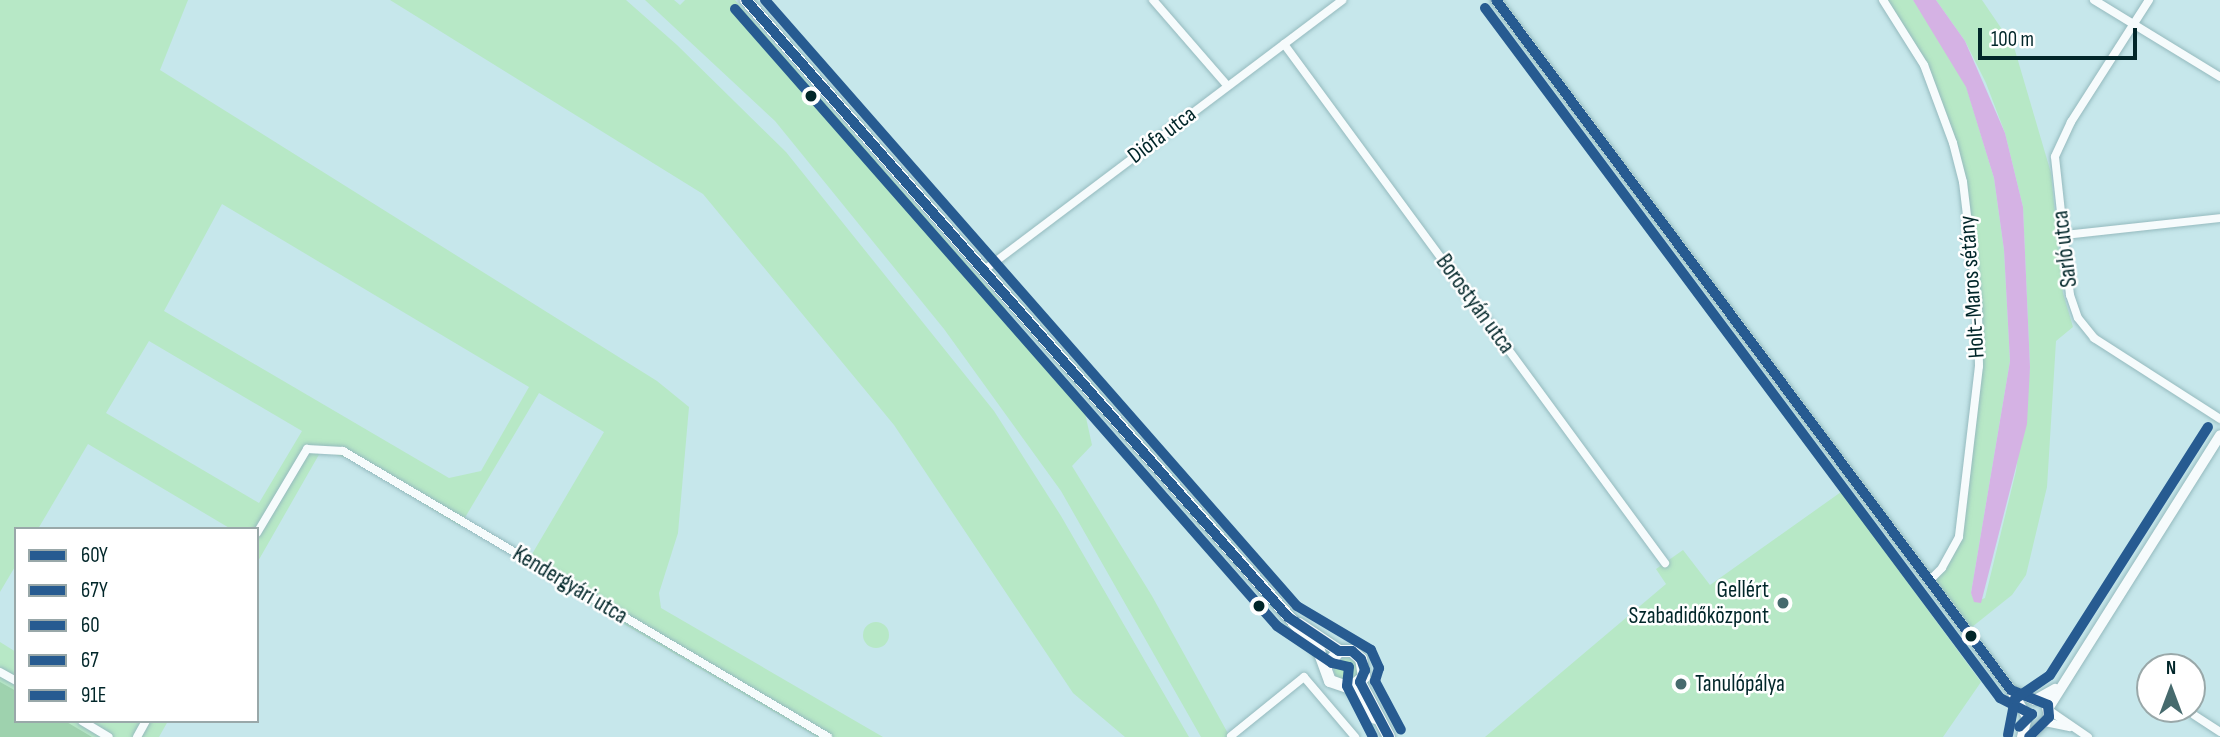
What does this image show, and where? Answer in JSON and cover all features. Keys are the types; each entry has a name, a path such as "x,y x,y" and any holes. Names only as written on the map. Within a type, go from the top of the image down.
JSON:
{"main road":[{"path":"746,0 1288,617 1327,664 1330,681 1355,685 1386,733"},
{"path":"1288,617 1339,652 1352,651 1362,659 1365,670 1355,685"},
{"path":"1327,664 1339,652"}],"street":[{"path":"1153,0 1227,85"},
{"name":"Diófa utca","path":"983,271 1342,0"},
{"path":"1496,0 2011,690 2026,715 2043,723 2071,728"},
{"name":"Holt-Maros sétány","path":"1883,0 1924,65 1954,143 1964,182 1978,308 1979,366 1959,537 1942,568 1929,581"},
{"path":"2094,0 2220,76"},
{"name":"Sarló utca","path":"2149,0 2071,122 2055,157 2070,295 2084,327 2107,348 2220,419"},
{"name":"Borostyán utca","path":"1284,44 1665,563"},
{"path":"2064,235 2220,218"},
{"path":"2029,737 2043,723 2060,685 2220,435"},
{"name":"Kendergyári utca","path":"259,530 307,449 343,451 828,737"},
{"path":"1231,736 1304,677 1355,737"},
{"path":"2022,737 2026,715 2037,700 2060,685"},
{"path":"2011,690 2037,700 2071,728 2088,737"},
{"path":"85,723 109,737"}],"green space":[{"path":"0,0 188,0 160,70 657,381 689,407 678,533 659,593 661,608 883,737 817,737 525,566 604,432 539,393 460,526 350,459 321,451 259,560 259,527 228,527 88,444 39,527 14,527 14,568 0,592","holes":["222,204 529,387 481,471 449,478 164,311","149,341 302,431 259,503 106,413"]},
{"path":"390,0 626,0 677,45 786,152 994,411 1061,516 1189,737 1125,737 1073,693 894,425 703,194"},
{"path":"645,0 674,0 680,5 685,0 735,0 1004,306 1027,345 1085,413 1092,445 1072,466 1152,596 1230,737 1201,737 1061,491 944,329 775,121"},
{"path":"1883,0 1913,0 1937,33 1966,86 1994,178 2004,250 2010,361 1971,593 1975,602 1985,598 2016,471 2030,367 2023,207 2005,133 1986,83 1965,41 1936,0 1982,0 2014,47 2051,173 2063,293 2073,327 2056,341 2047,487 2026,575 2012,595 1967,631 1929,581 1953,552 1979,366 1963,182 1924,65"},
{"name":"Gellért Szabadidőközpont","path":"1841,492 1981,682 1943,737 1485,737 1666,584 1656,569 1683,550 1710,585"},
{"path":"876,622 885,626 889,635 885,644 876,648 867,644 863,635 867,626"},
{"path":"0,642 14,651 14,723 167,723 159,737 0,737"},
{"path":"1346,658 1354,662 1358,670 1354,678 1346,682 1338,678 1334,670 1338,662"},
{"path":"0,682 14,690 14,723 68,723 92,737 0,737"}],"shaded area":[{"path":"1913,0 1936,0 1965,41 2005,133 2023,207 2030,367 2027,424 1981,603 1974,602 1971,593 2010,361 2004,250 1994,178 1966,87"}],"transit line":[{"name":"60Y","path":"746,0 1288,617 1339,651 1352,651 1361,659 1365,670 1360,682 1389,737"},
{"name":"91E","path":"765,0 1297,606 1371,650 1379,668 1375,681 1401,730"},
{"name":"60","path":"1496,0 2011,690 2048,705 2049,717 2029,737"},
{"name":"67","path":"1485,8 2000,698 2032,714 2019,727"},
{"name":"67Y","path":"735,9 1277,626 1332,663 1349,667 1347,686 1373,737"},
{"name":"91E","path":"2008,735 2015,699 2050,675 2208,427"}],"place":[{"name":"Gellért Szabadidőközpont","path":"1783,603"},
{"name":"Tanulópálya","path":"1681,684"}]}
